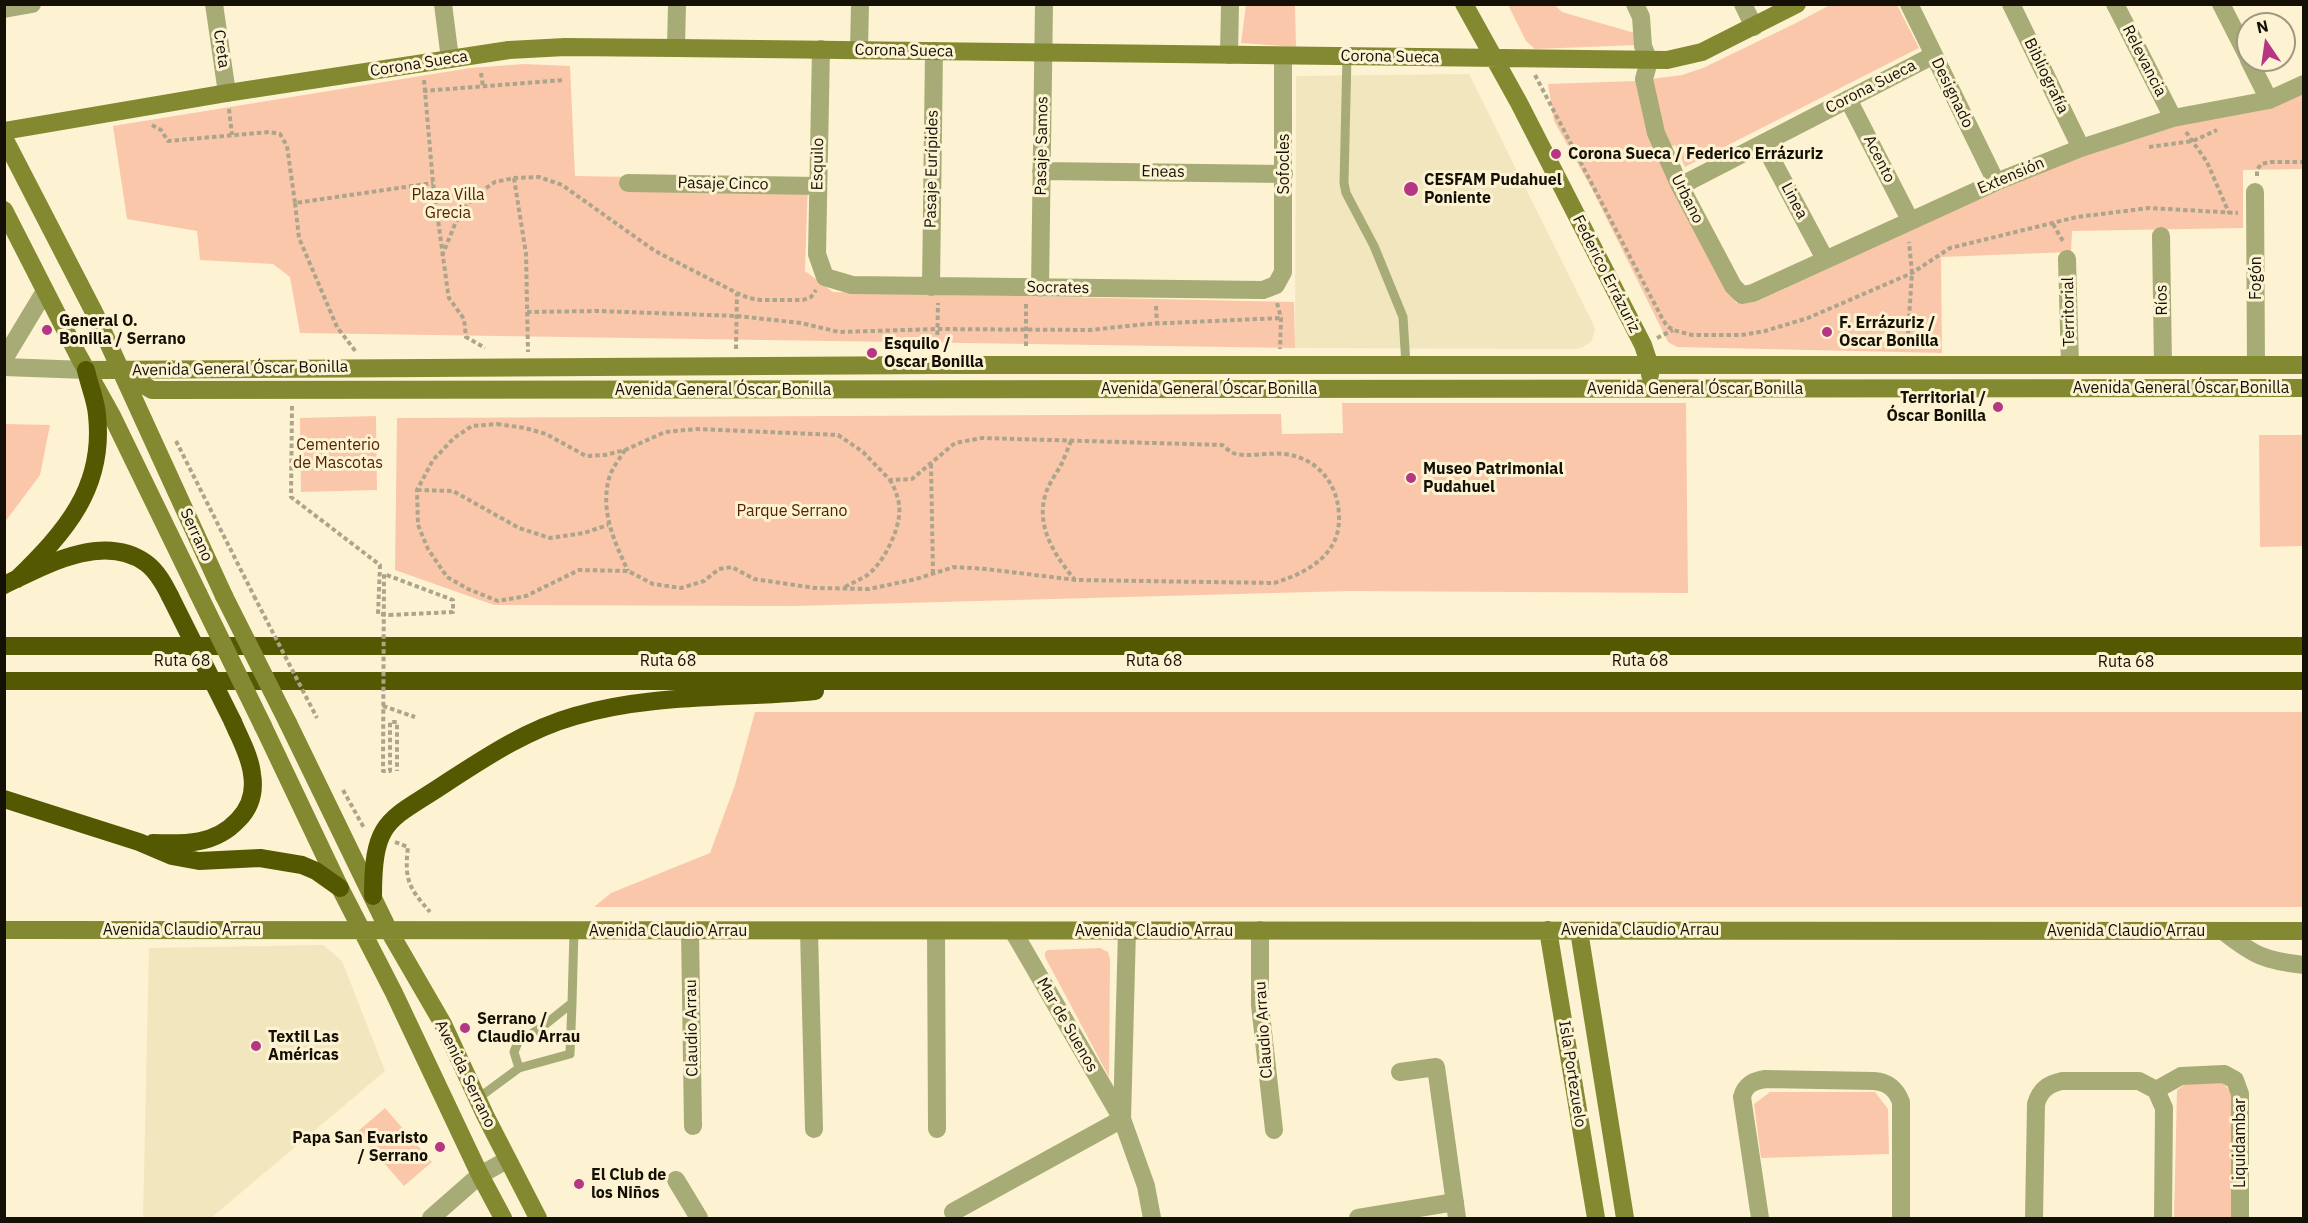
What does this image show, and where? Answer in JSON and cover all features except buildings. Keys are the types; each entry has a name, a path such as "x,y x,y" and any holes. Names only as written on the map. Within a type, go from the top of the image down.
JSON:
{"highway":[{"path":"11,582 67,526 80,507 91,478 97,454 98,433 97,413 86,370"},
{"path":"11,582 84,553 116,551 130,554 146,562 159,576 170,596 233,722 252,772 253,790 245,813 219,836 200,842 139,842"},
{"name":"Ruta 68","path":"4,646 2304,646"},
{"name":"Ruta 68","path":"4,681 2304,681"},
{"path":"373,896 375,852 385,826 418,799 489,754 520,737 547,726 573,716 623,704 670,698 763,696 913,682"},
{"path":"4,799 139,842 172,856 199,861 260,858 293,862 316,871 340,888"}],"street":[{"path":"4,9 32,4"},
{"name":"Creta","path":"214,4 227,93"},
{"path":"443,4 450,59"},
{"path":"676,4 676,48"},
{"path":"859,50 860,4"},
{"name":"Pasaje Samos","path":"1033,288 1041,171 1044,4"},
{"path":"1229,55 1230,4"},
{"name":"Federico Errázuriz","path":"1464,4 1637,334 1650,366 1651,389"},
{"name":"Urbano","path":"1635,4 1641,17 1643,46 1649,61 1644,79 1656,133 1680,186 1732,286"},
{"path":"1743,4 1754,27"},
{"name":"Corona Sueca","path":"4,131 227,93 533,48 821,49 1667,60 1702,52 1797,4"},
{"name":"Designado","path":"1909,4 1996,182"},
{"name":"Bibliografía","path":"2011,4 2081,148"},
{"name":"Relevancia","path":"2115,4 2178,123"},
{"path":"2222,4 2236,33"},
{"name":"Esquilo","path":"821,49 817,254 825,277"},
{"name":"Pasaje Eurípides","path":"934,51 935,287"},
{"name":"Corona Sueca","path":"1680,186 1934,55"},
{"name":"Sofocles","path":"1272,288 1281,279 1282,272 1283,56"},
{"path":"2255,72 2269,100"},
{"name":"Extensión","path":"1732,286 1742,295 1753,293 1824,259 1909,227 1996,182 2081,148 2269,100 2304,84"},
{"name":"Acento","path":"1848,99 1909,227"},
{"name":"Serrano","path":"4,138 95,314 224,596 389,931"},
{"name":"Linea","path":"1763,143 1824,259"},
{"name":"Eneas","path":"1041,171 1284,174"},
{"name":"Pasaje Cinco","path":"628,183 818,186"},
{"name":"Fogón","path":"2256,192 2256,365"},
{"name":"Serrano","path":"4,210 112,416 362,931"},
{"name":"Ríos","path":"2161,236 2163,365"},
{"name":"Territorial","path":"2067,259 2070,365"},
{"name":"Socrates","path":"825,277 852,285 1263,290 1272,288"},
{"path":"4,359 45,291"},
{"name":"Avenida General Óscar Bonilla","path":"4,367 120,371 149,368 2304,365"},
{"name":"Avenida General Óscar Bonilla","path":"120,371 138,384 152,390 2304,388"},
{"name":"Avenida Claudio Arrau","path":"4,930 2304,931"},
{"name":"Mar de Suenos","path":"1122,1119 1127,930"},
{"name":"Claudio Arrau","path":"1260,930 1260,1005 1274,1130"},
{"name":"Isla Portezuelo","path":"1548,930 1596,1218"},
{"name":"Avenida Serrano","path":"362,931 503,1218"},
{"name":"Avenida Serrano","path":"389,931 443,1024 477,1099 538,1218"},
{"name":"Claudio Arrau","path":"690,931 693,1126"},
{"path":"809,931 814,1129"},
{"path":"936,931 936,1129"},
{"name":"Mar de Suenos","path":"1013,931 1122,1119 1146,1186 1152,1218"},
{"name":"Isla Portezuelo","path":"1579,931 1625,1218"},
{"path":"2223,931 2246,950 2261,958 2304,965"},
{"path":"1358,1218 1456,1210 1436,1067 1400,1072"},
{"name":"Liquidambar","path":"2156,1090 2181,1076 2190,1074 2224,1074 2235,1080 2240,1094 2240,1218"},
{"path":"1760,1218 1742,1097 1749,1084 1765,1079 1881,1081 1893,1088 1900,1102 1901,1218"},
{"path":"2034,1218 2036,1104 2044,1088 2062,1081 2139,1081 2156,1090 2164,1108 2163,1218"},
{"path":"953,1212 1122,1119"},
{"path":"431,1218 480,1175 507,1160"},
{"path":"676,1180 699,1218"}],"lane":[{"path":"1347,56 1344,183 1346,193 1374,246 1403,317 1406,365"},
{"path":"477,1099 519,1068 570,1054 574,931"},
{"path":"519,1068 514,1052 518,1042 542,1027 572,1003"}],"path":[{"path":"424,63 423,91 448,298 464,319 466,338 499,357 501,368"},
{"path":"423,91 564,80"},
{"path":"227,93 232,135"},
{"path":"2178,123 2208,162 2229,213"},
{"path":"2140,148 2193,141 2225,126"},
{"path":"168,141 269,132 280,134 287,146 298,238 336,327 355,350 358,368"},
{"path":"2256,192 2257,170 2261,164 2304,162"},
{"path":"442,256 455,224 467,205 479,193 495,182 514,178 539,177 562,185 655,251 749,298 803,300 815,292 825,277"},
{"path":"514,178 526,254 529,367"},
{"path":"295,203 433,183"},
{"path":"1905,366 1912,273 1909,227"},
{"path":"935,287 936,359"},
{"path":"1026,350 1026,331 1033,288"},
{"path":"1272,288 1281,318 1280,355"},
{"path":"736,351 737,293"},
{"path":"527,312 609,311 736,316 801,323 839,332 937,329 1090,330 1146,324 1281,318"},
{"path":"292,390 291,496 380,565 378,614 389,615 453,612 453,600 384,574 383,706 383,771 390,771 390,722 397,722 396,771"},
{"path":"842,588 867,576 877,565 894,535 899,515 895,489 890,480 862,452 838,435 697,429 665,432 626,450 605,455 586,456 546,434 525,428 497,423 472,426 454,438 433,460 417,490 418,525 428,549 447,577 468,589 498,601 526,596 579,570 628,571 653,584 681,588 704,581 718,569 732,567 754,579 815,588 869,589 954,567 1076,580 1274,583 1310,568 1326,554 1336,538 1340,514 1338,499 1325,473 1308,460 1285,454 1234,453 1222,445 982,438 955,443 912,479 890,480"},
{"path":"172,434 317,718"},
{"path":"1071,441 1045,496 1043,517 1048,540 1059,560 1076,580"},
{"path":"626,450 610,474 607,501 608,525 628,571"},
{"path":"931,464 933,574"},
{"path":"417,490 453,491 519,528 550,538 584,533 608,525"},
{"path":"383,706 415,717"}],"shaded area":[{"name":"CESFAM Pudahuel Poniente","path":"1469,74 1593,324 1595,330 1591,342 1575,349 1295,348 1296,76"},
{"path":"323,945 342,961 385,1071 211,1218 143,1218 149,948"}],"green space":[{"path":"1246,5 1295,5 1296,47 1241,43"},
{"path":"1508,5 1555,5 1562,12 1638,34 1637,45 1535,49 1526,41"},
{"path":"1830,5 1897,5 1919,48 1685,167 1675,145 1657,154 1736,303 1756,302 1959,208 2113,145 2199,116 2303,93 2303,169 2243,170 2243,228 2072,231 2071,252 1941,257 1942,353 1677,347 1668,342 1592,189 1554,121 1548,84 1635,81 1682,75 1703,68"},
{"name":"Plaza Villa Grecia","path":"524,64 570,66 575,176 808,180 805,271 833,292 1294,302 1295,348 300,333 290,277 273,264 200,260 197,231 127,219 113,126 470,68"},
{"name":"Parque Serrano","path":"1342,403 1686,403 1688,593 1349,591 794,606 494,605 395,570 397,418 1281,414 1282,434 1343,433"},
{"name":"Cementerio de Mascotas","path":"376,416 377,490 301,492 300,418"},
{"path":"5,424 50,425 40,475 5,522"},
{"path":"2259,435 2303,435 2303,546 2260,547"},
{"path":"755,712 2303,712 2303,907 594,907 611,893 710,853 735,785"},
{"path":"1100,948 1108,952 1110,959 1109,1077 1045,957 1045,952 1048,950"},
{"path":"2221,1081 2232,1093 2233,1218 2174,1218 2177,1090 2187,1083"},
{"path":"1770,1092 1875,1092 1888,1109 1889,1154 1761,1158 1754,1104"},
{"path":"385,1108 432,1162 404,1186 357,1132"}],"place":[{"name":"Corona Sueca / Federico Errázuriz","path":"1556,154"},
{"name":"CESFAM Pudahuel Poniente","path":"1411,189"},
{"name":"General O. Bonilla / Serrano","path":"47,330"},
{"name":"F. Errázuriz / Oscar Bonilla","path":"1827,332"},
{"name":"Esquilo / Oscar Bonilla","path":"872,353"},
{"name":"Territorial / Óscar Bonilla","path":"1998,407"},
{"name":"Museo Patrimonial Pudahuel","path":"1411,478"},
{"name":"Serrano / Claudio Arrau","path":"465,1028"},
{"name":"Textil Las Américas","path":"256,1046"},
{"name":"Papa San Evaristo / Serrano","path":"440,1147"},
{"name":"El Club de los Niños","path":"579,1184"}]}
